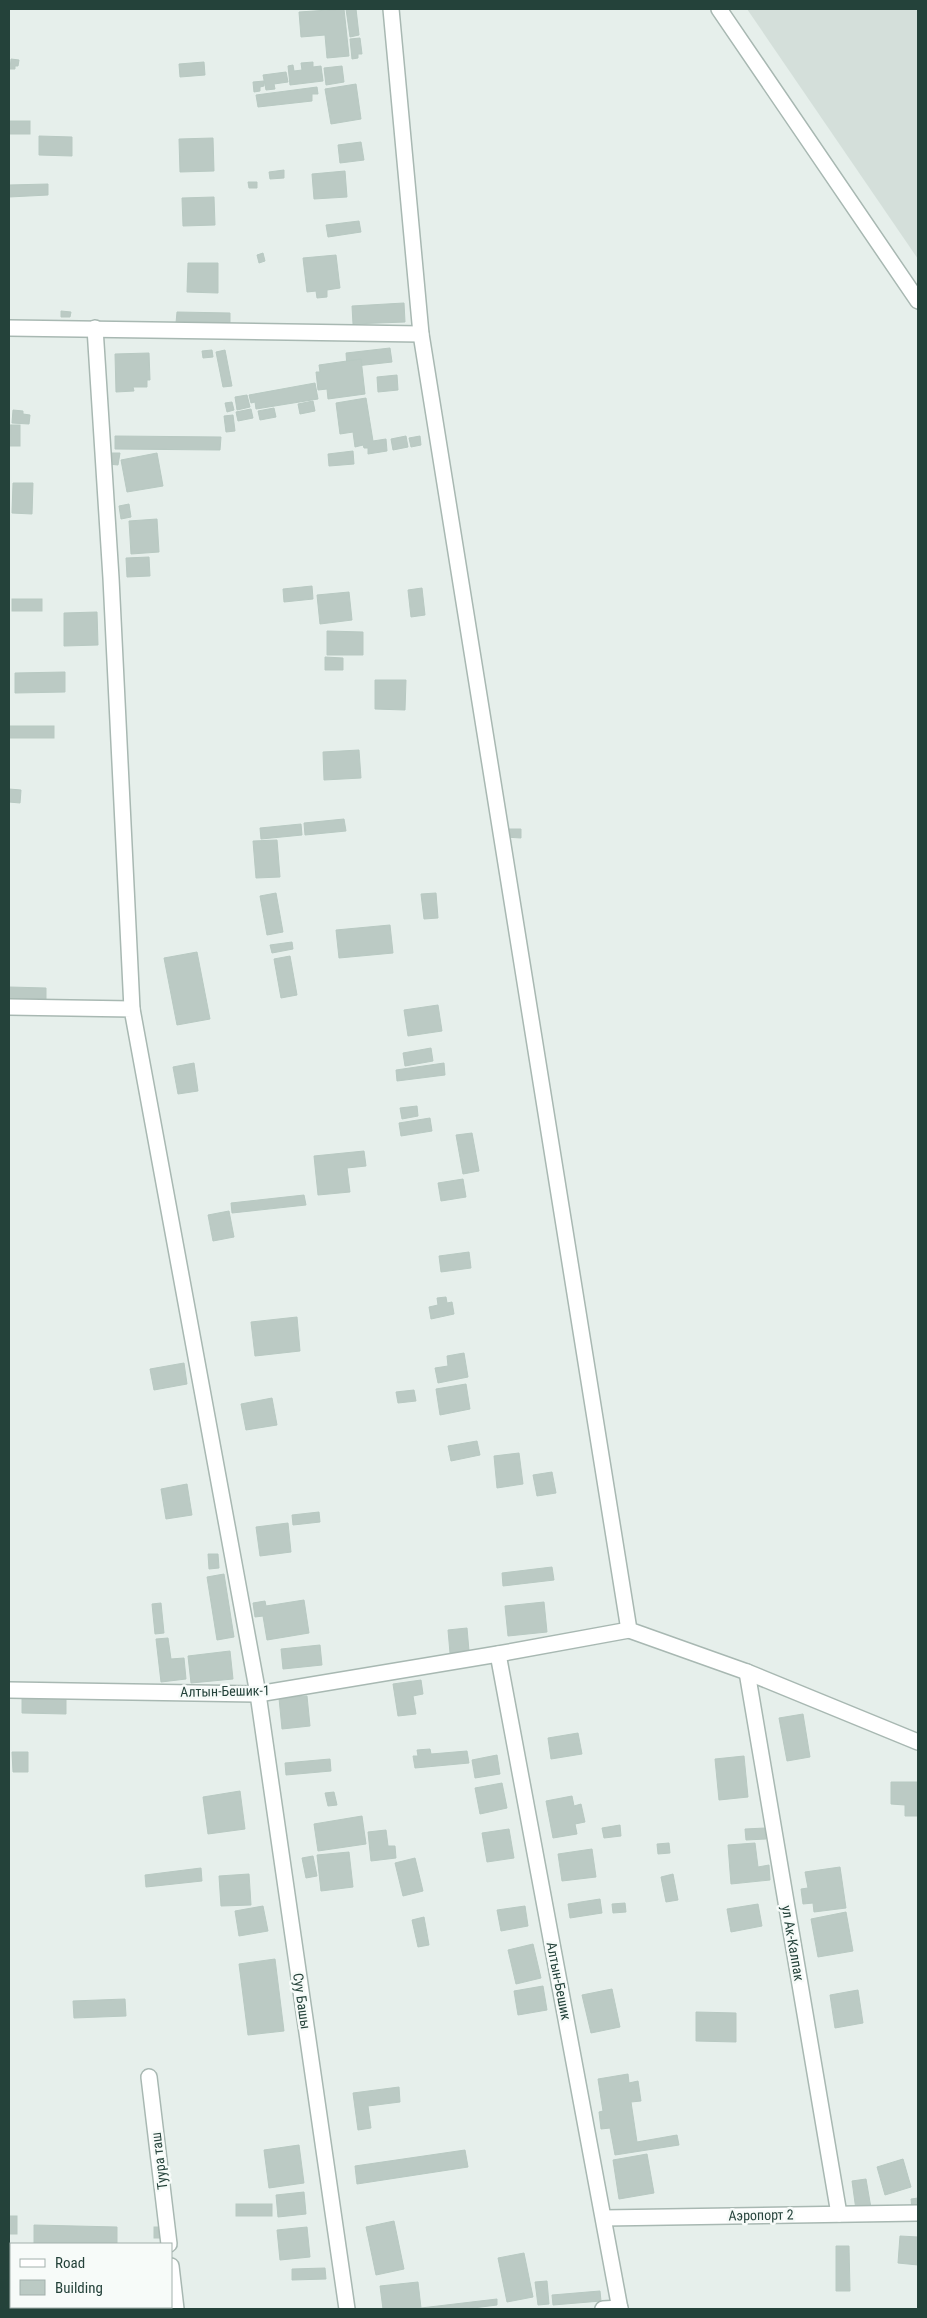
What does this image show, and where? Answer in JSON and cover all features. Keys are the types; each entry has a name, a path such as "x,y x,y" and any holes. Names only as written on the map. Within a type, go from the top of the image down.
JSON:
{"street":[{"path":"392,9 421,334 629,1630 746,1672 918,1742"},
{"path":"719,9 918,301"},
{"path":"9,328 421,334"},
{"name":"Суу Башы","path":"95,328 112,578 132,1009 258,1694 347,2309"},
{"path":"9,1007 132,1009"},
{"name":"Алтын-Бешик-1","path":"9,1690 258,1694 629,1630"},
{"name":"Алтын-Бешик","path":"498,1654 620,2309"},
{"name":"ул Ак-Калпак","path":"746,1672 839,2214"},
{"name":"Туура таш","path":"149,2077 169,2243"},
{"name":"Аэропорт 2","path":"604,2218 918,2213"},
{"path":"172,2275 176,2309"},
{"path":"604,2309 620,2309"}],"shaded area":[{"path":"747,9 918,9 918,259"}],"building":[{"path":"344,9 349,56 327,58 325,35 301,37 299,12"},
{"path":"346,9 356,9 359,35 350,37"},
{"path":"360,38 362,54 358,54 358,58 352,59 350,39"},
{"path":"11,59 19,60 18,66 15,66 15,69 10,69"},
{"path":"204,62 205,75 180,77 179,64"},
{"path":"313,62 313,67 321,66 323,81 290,85 288,66 293,65 294,71 302,70 301,63"},
{"path":"342,66 344,82 326,85 324,68"},
{"path":"286,72 288,82 274,84 275,89 266,90 263,75"},
{"path":"264,81 264,86 260,87 260,91 254,92 253,82"},
{"path":"356,84 361,119 331,124 325,89"},
{"path":"317,87 318,94 312,94 312,101 258,107 256,95"},
{"path":"9,121 30,121 30,134 9,134"},
{"path":"39,136 72,137 72,156 39,155"},
{"path":"213,138 214,171 180,172 179,139"},
{"path":"361,142 364,160 340,163 338,145"},
{"path":"284,170 284,178 270,179 269,172"},
{"path":"345,171 347,197 314,199 312,174"},
{"path":"248,182 257,182 257,188 249,188"},
{"path":"48,184 48,195 9,197 9,185"},
{"path":"214,197 215,225 183,226 182,198"},
{"path":"359,221 361,232 328,237 326,225"},
{"path":"263,253 265,261 259,263 257,255"},
{"path":"336,255 340,288 327,290 327,297 317,298 316,291 307,292 303,258"},
{"path":"188,263 218,263 218,293 187,292"},
{"path":"404,303 405,322 353,324 352,306"},
{"path":"61,311 71,312 70,317 61,317"},
{"path":"177,312 230,313 230,324 176,323"},
{"path":"390,348 392,362 347,367 346,353"},
{"path":"212,350 213,357 203,358 202,351"},
{"path":"225,350 232,386 223,387 216,352"},
{"path":"149,353 150,380 147,380 147,387 133,387 134,391 116,392 115,354"},
{"path":"361,359 365,394 328,399 327,389 318,390 316,372 320,372 319,365"},
{"path":"397,375 398,390 378,392 377,377"},
{"path":"315,383 318,399 256,409 255,402 251,403 249,395"},
{"path":"247,395 250,407 237,410 235,397"},
{"path":"366,398 373,441 386,439 387,451 368,454 368,448 364,448 363,445 355,447 353,432 340,434 336,403"},
{"path":"313,401 315,411 300,414 298,404"},
{"path":"232,402 234,410 227,412 225,403"},
{"path":"274,408 276,417 260,420 258,411"},
{"path":"251,409 253,418 238,421 236,412"},
{"path":"13,410 23,411 23,414 30,415 29,424 12,423"},
{"path":"233,415 235,431 226,432 224,416"},
{"path":"9,425 20,425 20,446 9,446"},
{"path":"115,436 221,437 220,450 115,449"},
{"path":"406,436 408,447 393,450 391,439"},
{"path":"420,436 421,445 411,447 409,438"},
{"path":"353,451 354,464 329,466 328,454"},
{"path":"109,453 120,453 118,465 108,464"},
{"path":"157,453 163,486 127,492 121,460"},
{"path":"13,483 33,483 32,514 12,513"},
{"path":"129,504 131,517 121,519 119,506"},
{"path":"157,519 159,552 131,554 129,521"},
{"path":"149,557 150,576 127,577 126,558"},
{"path":"312,586 313,599 284,602 283,589"},
{"path":"422,588 425,615 411,617 408,590"},
{"path":"349,592 352,620 320,624 317,595"},
{"path":"12,599 42,599 42,611 12,611"},
{"path":"97,612 98,645 64,646 64,613"},
{"path":"327,631 363,632 363,655 327,655"},
{"path":"325,657 343,658 343,670 325,670"},
{"path":"65,672 65,692 15,693 15,673"},
{"path":"375,680 406,680 405,710 375,709"},
{"path":"9,726 54,726 54,738 9,738"},
{"path":"359,750 361,778 324,780 323,752"},
{"path":"9,789 21,790 20,803 9,802"},
{"path":"344,819 346,831 305,835 304,823"},
{"path":"301,824 302,835 261,839 260,828"},
{"path":"506,829 521,829 521,838 505,837"},
{"path":"277,840 280,877 256,878 253,841"},
{"path":"276,893 283,932 267,935 260,896"},
{"path":"436,893 438,918 424,919 421,894"},
{"path":"390,925 393,953 339,958 336,930"},
{"path":"292,942 293,949 272,953 270,945"},
{"path":"197,952 210,1019 177,1025 164,958"},
{"path":"290,956 297,995 281,998 274,959"},
{"path":"9,987 46,988 46,1001 9,1000"},
{"path":"438,1005 442,1031 408,1036 404,1010"},
{"path":"431,1048 433,1061 405,1066 403,1053"},
{"path":"194,1063 198,1091 178,1094 173,1067"},
{"path":"444,1063 445,1075 397,1081 396,1070"},
{"path":"417,1106 418,1116 402,1119 400,1108"},
{"path":"430,1118 432,1131 401,1136 399,1123"},
{"path":"472,1133 479,1171 463,1174 456,1135"},
{"path":"364,1151 366,1166 347,1168 350,1192 318,1195 314,1156"},
{"path":"463,1179 466,1197 441,1201 438,1183"},
{"path":"304,1195 306,1205 232,1213 231,1203"},
{"path":"229,1211 234,1237 213,1241 208,1215"},
{"path":"469,1252 471,1268 441,1272 439,1256"},
{"path":"446,1297 447,1303 452,1302 454,1314 431,1319 429,1307 438,1305 437,1298"},
{"path":"297,1317 300,1351 255,1356 251,1322"},
{"path":"464,1353 468,1377 438,1383 435,1368 448,1366 447,1356"},
{"path":"184,1363 187,1384 154,1390 150,1369"},
{"path":"466,1384 470,1409 440,1415 436,1389"},
{"path":"414,1390 416,1401 398,1403 396,1392"},
{"path":"272,1398 277,1425 246,1430 241,1404"},
{"path":"477,1441 480,1455 451,1461 448,1446"},
{"path":"519,1453 523,1484 497,1488 494,1456"},
{"path":"552,1472 556,1493 537,1496 533,1475"},
{"path":"187,1484 192,1515 166,1519 161,1489"},
{"path":"319,1512 320,1522 293,1525 292,1515"},
{"path":"288,1523 291,1552 260,1556 256,1527"},
{"path":"208,1554 218,1554 219,1568 209,1569"},
{"path":"552,1567 554,1580 503,1586 502,1573"},
{"path":"224,1574 234,1637 217,1640 207,1577"},
{"path":"304,1600 309,1633 267,1640 263,1616 255,1617 253,1603 265,1601 266,1606"},
{"path":"544,1602 547,1632 508,1636 505,1606"},
{"path":"161,1603 164,1633 155,1634 152,1604"},
{"path":"467,1628 469,1651 450,1653 448,1630"},
{"path":"168,1638 171,1659 184,1658 186,1679 161,1682 156,1639"},
{"path":"320,1645 322,1665 283,1669 281,1649"},
{"path":"230,1651 233,1679 191,1683 188,1656"},
{"path":"421,1680 423,1694 413,1696 416,1714 398,1716 393,1684"},
{"path":"307,1696 310,1726 282,1729 279,1698"},
{"path":"22,1697 66,1698 66,1714 22,1713"},
{"path":"803,1714 810,1757 787,1761 779,1718"},
{"path":"578,1733 582,1754 551,1759 548,1738"},
{"path":"430,1749 431,1754 467,1751 469,1763 415,1768 413,1756 418,1756 417,1750"},
{"path":"12,1752 28,1752 28,1772 13,1772"},
{"path":"497,1755 500,1774 475,1778 472,1760"},
{"path":"744,1756 748,1797 719,1800 715,1759"},
{"path":"330,1759 331,1771 286,1775 285,1763"},
{"path":"891,1782 918,1782 918,1816 905,1816 905,1805 891,1804"},
{"path":"502,1783 507,1808 480,1814 475,1788"},
{"path":"240,1791 245,1829 208,1834 203,1797"},
{"path":"334,1792 337,1805 328,1806 325,1793"},
{"path":"572,1796 574,1806 581,1804 585,1822 575,1824 577,1834 553,1838 546,1801"},
{"path":"362,1816 366,1844 318,1851 314,1824"},
{"path":"620,1825 621,1836 604,1838 602,1828"},
{"path":"765,1828 766,1839 746,1840 745,1829"},
{"path":"509,1829 514,1858 487,1862 482,1833"},
{"path":"386,1830 388,1846 395,1846 396,1858 371,1861 368,1832"},
{"path":"669,1843 670,1853 658,1854 657,1844"},
{"path":"755,1843 758,1867 769,1865 770,1880 731,1884 728,1845"},
{"path":"592,1849 596,1877 562,1881 558,1854"},
{"path":"349,1852 353,1887 321,1891 317,1855"},
{"path":"313,1856 317,1876 306,1878 302,1858"},
{"path":"415,1858 423,1891 403,1896 395,1863"},
{"path":"840,1867 846,1908 814,1912 813,1903 803,1904 801,1889 808,1888 805,1872"},
{"path":"201,1868 202,1881 146,1887 145,1875"},
{"path":"249,1874 251,1905 221,1906 219,1876"},
{"path":"673,1874 678,1900 666,1902 661,1877"},
{"path":"600,1899 602,1913 570,1918 568,1904"},
{"path":"625,1903 626,1912 613,1913 612,1904"},
{"path":"758,1904 762,1926 731,1932 727,1909"},
{"path":"263,1906 268,1931 239,1936 235,1911"},
{"path":"525,1906 528,1926 501,1931 497,1910"},
{"path":"846,1912 853,1951 818,1957 811,1919"},
{"path":"424,1917 429,1945 418,1947 412,1920"},
{"path":"533,1944 541,1978 516,1984 508,1950"},
{"path":"275,1959 284,2031 248,2035 239,1964"},
{"path":"543,1986 547,2010 518,2015 514,1991"},
{"path":"612,1989 620,2027 591,2033 582,1995"},
{"path":"858,1990 863,2023 835,2028 830,1995"},
{"path":"125,1999 126,2016 74,2018 73,2001"},
{"path":"696,2012 736,2013 736,2042 696,2041"},
{"path":"628,2074 629,2083 638,2081 641,2101 631,2102 637,2142 677,2135 679,2145 615,2155 610,2128 601,2129 599,2112 603,2111 598,2079"},
{"path":"399,2087 400,2102 368,2106 371,2128 358,2130 353,2093"},
{"path":"299,2145 304,2183 269,2188 264,2150"},
{"path":"465,2150 468,2167 357,2184 355,2166"},
{"path":"647,2154 654,2193 619,2199 613,2160"},
{"path":"903,2159 911,2187 885,2195 877,2167"},
{"path":"866,2179 871,2208 856,2210 852,2181"},
{"path":"304,2192 306,2214 278,2217 276,2195"},
{"path":"918,2198 918,2209 912,2209 911,2199"},
{"path":"236,2204 272,2204 272,2216 236,2216"},
{"path":"9,2216 17,2216 17,2234 9,2234"},
{"path":"394,2221 404,2269 376,2275 366,2227"},
{"path":"34,2225 117,2227 117,2243 34,2243"},
{"path":"154,2227 165,2227 165,2238 154,2238"},
{"path":"307,2227 310,2257 280,2260 277,2230"},
{"path":"900,2236 918,2237 918,2265 898,2263"},
{"path":"836,2246 849,2246 850,2291 836,2291"},
{"path":"524,2253 533,2297 507,2302 498,2258"},
{"path":"325,2268 326,2279 292,2280 292,2269"},
{"path":"547,2281 549,2304 538,2305 535,2282"},
{"path":"418,2282 421,2308 497,2299 497,2305 465,2309 383,2309 380,2286"},
{"path":"600,2291 601,2301 553,2305 552,2295"},
{"path":"80,2308 113,2308 113,2309"}]}
